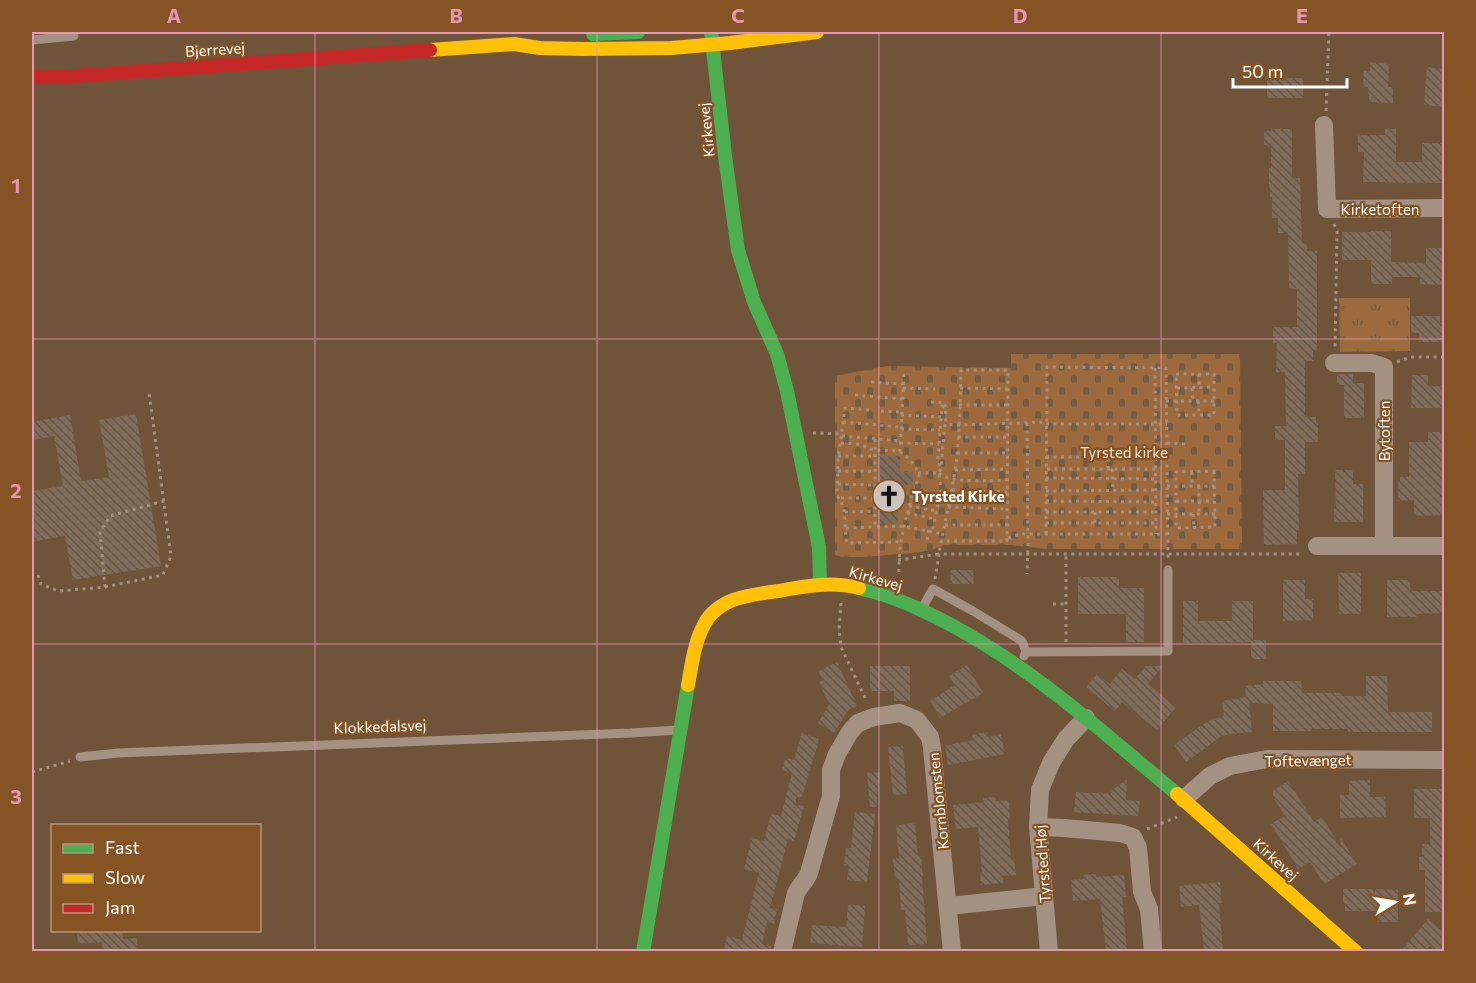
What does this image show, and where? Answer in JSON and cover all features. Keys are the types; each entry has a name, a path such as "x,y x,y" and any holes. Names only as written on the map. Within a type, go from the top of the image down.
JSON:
{"street":[{"name":"Bjerrevej","path":"32,77 61,77 514,44 530,38 638,32"},
{"name":"Bjerrevej","path":"514,44 531,48 611,50 712,38 760,41 818,32"},
{"name":"Kirkevej","path":"712,38 738,250 754,302 777,354 787,391 819,547 820,584 842,584 889,596 974,637 1019,666 1188,803 1356,951"},
{"name":"Bjerrevej","path":"32,82 61,77"},
{"name":"Kirketoften","path":"1324,125 1328,209 1444,208"},
{"path":"1334,363 1372,363 1384,367"},
{"name":"Bytoften","path":"1384,367 1384,546"},
{"path":"1317,546 1444,546"},
{"path":"643,951 695,646 705,622 717,609 731,601 752,595 820,584"},
{"name":"Kornblomsten","path":"782,951 796,893 807,879 828,807 831,796 831,770 837,754 858,723 874,717 900,713 917,720 930,737 952,951"},
{"name":"Tyrsted Høj","path":"1049,951 1038,827 1040,790 1051,763 1066,739 1086,718"},
{"name":"Toftevænget","path":"1188,803 1210,776 1230,766 1268,759 1444,760"},
{"path":"1038,827 1120,833 1133,837 1138,848 1142,892 1149,909 1153,951"},
{"path":"949,906 1044,896"}],"lane":[{"path":"32,40 74,36"},
{"path":"1026,652 1168,651 1168,570"},
{"path":"921,610 933,589 973,611 1022,641 1026,652 1019,666"},
{"name":"Klokkedalsvej","path":"80,758 118,753 631,734 681,730"}],"path":[{"path":"1324,125 1329,32"},
{"path":"1328,209 1337,231 1334,363"},
{"path":"1384,367 1410,357 1444,357"},
{"path":"1046,534 1047,367 1166,368 1168,570"},
{"path":"1155,368 1156,534"},
{"path":"933,589 954,479 961,370 1008,370 1007,538"},
{"path":"1176,374 1214,374 1214,415 1177,415 1177,387 1176,374"},
{"path":"1198,374 1199,387"},
{"path":"900,452 904,375 910,375"},
{"path":"872,382 935,389"},
{"path":"1166,387 1214,387"},
{"path":"960,388 1008,389"},
{"path":"1192,388 1192,401"},
{"path":"38,575 41,584 58,591 105,587 163,575 171,556 149,392"},
{"path":"855,395 902,399"},
{"path":"1166,401 1214,401"},
{"path":"1198,401 1199,415"},
{"path":"927,540 929,528 933,528 941,490 939,473 946,424 945,403 931,402"},
{"path":"959,405 1008,405"},
{"path":"941,468 938,458 942,406 945,407"},
{"path":"869,410 845,408 838,456 837,495 845,512 847,543 901,542"},
{"path":"881,411 941,417"},
{"path":"843,422 940,430"},
{"path":"1027,423 1027,574"},
{"path":"946,424 1167,424"},
{"path":"810,433 939,444"},
{"path":"958,437 1008,437"},
{"path":"875,439 876,527"},
{"path":"841,443 858,444 874,450 900,452 915,466 919,476 904,526 898,560 899,576"},
{"path":"1167,443 1186,444"},
{"path":"957,453 1008,453"},
{"path":"838,456 875,456"},
{"path":"1108,457 1113,490"},
{"path":"1046,458 1156,457"},
{"path":"1046,469 1156,469"},
{"path":"955,470 1008,470"},
{"path":"838,471 875,471"},
{"path":"1214,471 1215,527 1176,528 1176,486 1176,472 1214,471"},
{"path":"1192,472 1192,486"},
{"path":"918,473 939,473 942,477 954,479 1008,480"},
{"path":"1046,478 1156,479"},
{"path":"838,484 875,485"},
{"path":"1167,486 1214,486"},
{"path":"1199,486 1199,514"},
{"path":"952,490 1008,492"},
{"path":"1046,491 1156,490"},
{"path":"913,494 939,500"},
{"path":"840,498 875,498"},
{"path":"105,587 100,532 110,516 164,501"},
{"path":"1046,501 1156,502"},
{"path":"1176,501 1214,501"},
{"path":"909,507 937,511"},
{"path":"948,507 1007,509"},
{"path":"845,512 875,511"},
{"path":"1046,512 1156,512"},
{"path":"1095,512 1095,523"},
{"path":"907,513 935,519"},
{"path":"1167,514 1215,514"},
{"path":"1193,514 1194,528"},
{"path":"1046,523 1156,523"},
{"path":"945,525 1007,525"},
{"path":"846,528 904,526 943,534"},
{"path":"942,541 1007,541 1007,538 1020,534 1168,534"},
{"path":"898,560 939,554 1306,554 1317,546"},
{"path":"1066,554 1066,652"},
{"path":"842,584 839,629 841,647 874,717"},
{"path":"1053,604 1066,604"},
{"path":"32,772 80,758"},
{"path":"1133,837 1182,814 1188,803"}],"green space":[{"path":"1339,298 1410,298 1410,351 1340,352"},
{"name":"Tyrsted kirke","path":"1011,354 1240,354 1242,549 1045,549 1012,545 944,545 932,550 913,553 863,557 835,555 835,376 887,366 1011,368"}],"building":[{"path":"1370,62 1389,64 1388,87 1393,87 1393,103 1369,102 1368,87 1363,87 1364,71 1370,71"},
{"path":"1427,67 1444,69 1444,107 1424,105"},
{"path":"1267,78 1303,78 1303,98 1267,98"},
{"path":"1271,129 1292,129 1292,178 1300,178 1302,243 1307,243 1307,251 1317,251 1317,350 1313,350 1313,361 1305,361 1305,417 1316,417 1318,442 1305,442 1305,474 1298,474 1297,544 1264,545 1263,490 1285,490 1285,440 1275,440 1275,426 1286,426 1285,372 1276,372 1277,343 1273,343 1273,327 1297,327 1297,289 1289,288 1288,233 1278,233 1278,218 1272,218 1272,197 1270,197 1269,187 1271,146 1264,145 1264,131 1271,131"},
{"path":"1385,129 1396,129 1396,162 1422,162 1422,143 1442,143 1442,183 1363,182 1364,152 1358,152 1358,135 1385,135"},
{"path":"1391,231 1391,262 1426,263 1426,248 1444,248 1444,285 1420,284 1420,277 1392,277 1392,284 1371,284 1371,260 1342,260 1342,232"},
{"path":"1411,316 1440,316 1440,323 1444,323 1444,342 1419,342 1419,333 1411,333"},
{"path":"1337,374 1353,374 1353,383 1364,383 1364,418 1344,418 1344,385 1337,385"},
{"path":"1412,375 1428,375 1428,386 1444,386 1444,408 1411,408"},
{"path":"136,414 161,566 73,580 65,536 32,542 32,491 63,486 54,436 32,440 32,422 70,415 81,481 109,477 99,420"},
{"path":"1428,432 1444,432 1444,515 1414,516 1414,500 1398,501 1398,481 1400,477 1409,477 1409,442 1428,442"},
{"name":"Tyrsted Kirke","path":"878,456 900,456 900,472 913,472 913,485 900,485 901,508 898,508 898,523 880,524"},
{"path":"1335,470 1353,470 1353,484 1363,484 1363,522 1334,522"},
{"path":"951,570 973,570 974,584 950,584"},
{"path":"1338,573 1361,573 1361,614 1339,614"},
{"path":"1078,577 1119,577 1119,588 1144,588 1144,642 1126,642 1126,614 1078,614"},
{"path":"1283,580 1305,580 1305,599 1313,599 1313,620 1283,621"},
{"path":"1387,580 1410,580 1410,591 1444,591 1444,613 1417,614 1417,617 1387,617"},
{"path":"1183,601 1198,601 1198,621 1232,621 1232,601 1253,601 1253,640 1266,640 1266,659 1251,659 1251,642 1183,643"},
{"path":"837,662 857,706 848,710 834,733 818,723 829,704 819,682 823,681 818,671"},
{"path":"967,665 983,693 940,718 930,701 955,685 949,676"},
{"path":"870,666 910,666 910,701 894,701 894,691 870,691"},
{"path":"1146,666 1163,666 1148,684 1176,707 1157,730 1122,702 1115,711 1086,687 1097,674 1110,684 1122,669 1135,679"},
{"path":"1366,676 1387,676 1388,712 1432,712 1432,732 1348,732 1348,729 1273,731 1273,704 1249,703 1252,732 1220,737 1186,762 1174,745 1208,721 1224,716 1222,701 1246,697 1245,686 1263,684 1263,681 1301,681 1302,693 1342,693 1342,696 1366,696"},
{"path":"987,732 988,737 1001,734 1005,754 948,765 945,746 973,740 972,735"},
{"path":"802,733 819,739 802,797 796,798 796,805 804,806 794,841 788,839 770,908 777,909 774,924 767,922 762,944 771,946 770,951 738,951 724,948 727,936 742,940 759,873 744,869 752,838 764,841 771,814 781,816 792,773 782,770 785,758 794,760"},
{"path":"903,746 907,794 893,795 888,747"},
{"path":"880,772 876,807 870,807 867,773"},
{"path":"1127,779 1126,800 1140,801 1138,816 1074,812 1076,792 1111,794 1112,790"},
{"path":"1370,780 1370,797 1385,797 1386,817 1340,818 1340,795 1349,795 1349,781"},
{"path":"1288,781 1314,822 1322,817 1341,848 1340,837 1357,864 1324,884 1310,862 1298,869 1271,824 1285,816 1273,797 1273,791"},
{"path":"1414,789 1444,789 1444,912 1425,912 1425,870 1419,870 1419,857 1422,857 1422,844 1430,844 1430,818 1414,818"},
{"path":"996,797 996,801 1009,800 1011,859 1014,859 1016,875 1003,876 1003,883 981,885 978,827 956,829 953,805 984,802 983,798"},
{"path":"855,812 875,814 867,882 847,880 849,866 844,865 846,848 851,848"},
{"path":"915,823 918,856 921,856 927,944 908,945 905,910 901,910 899,879 895,879 893,858 899,858 896,825"},
{"path":"1096,874 1096,877 1124,875 1126,897 1122,897 1127,951 1106,951 1100,899 1073,901 1071,880 1084,879 1083,875"},
{"path":"1220,882 1222,903 1219,903 1223,951 1204,951 1199,905 1181,907 1179,886"},
{"path":"1343,889 1372,889 1375,894 1375,889 1398,890 1398,922 1378,922 1378,911 1345,911"},
{"path":"848,905 865,906 862,947 810,943 812,925 846,927"},
{"path":"1428,919 1444,933 1444,951 1436,951 1430,946 1425,951 1401,951"},
{"path":"77,932 122,932 123,939 137,938 138,951 102,951 102,942 78,944"}],"traffic: fast":[{"path":"593,34 638,32"},
{"path":"711,32 738,250 754,302 777,354 787,391 819,547 820,584"},
{"path":"859,588 930,614 1006,658 1076,710 1177,794"},
{"path":"643,952 688,685"}],"traffic: slow":[{"path":"430,50 514,44 540,48 671,48 817,32"},
{"path":"688,685 701,630 707,619 725,604 749,595 808,586 838,585 859,588"},
{"path":"1177,794 1356,952"}],"traffic: jam":[{"path":"32,77 61,77 430,50"}],"place":[{"name":"Tyrsted Kirke","path":"889,496"}]}
